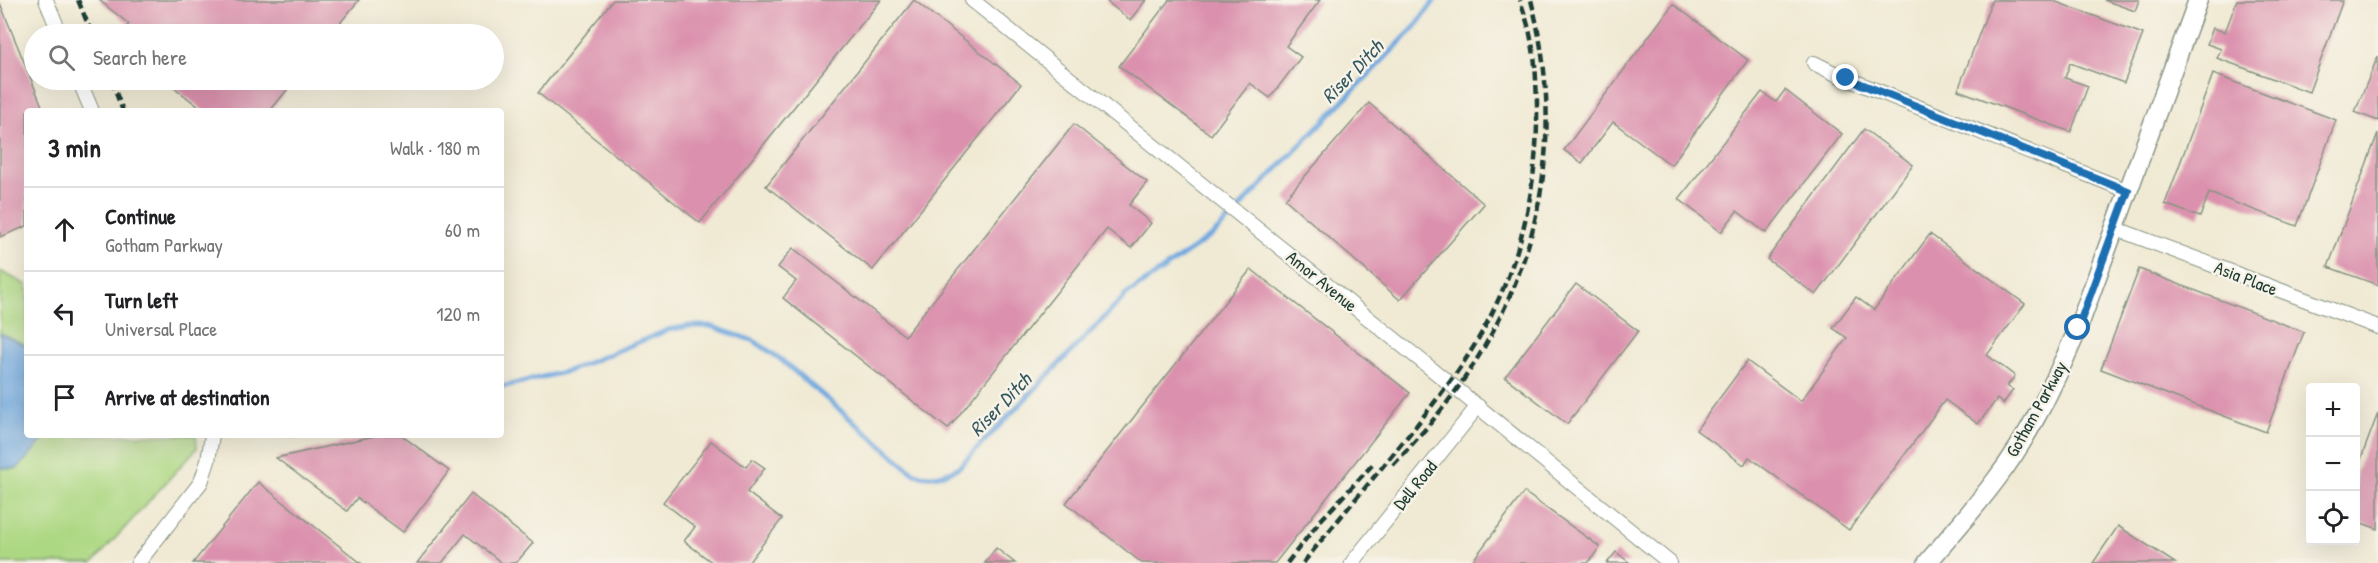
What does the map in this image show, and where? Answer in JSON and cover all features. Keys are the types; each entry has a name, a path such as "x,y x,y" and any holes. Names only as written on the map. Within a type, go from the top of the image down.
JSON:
{"street":[{"path":"46,0 56,24"},
{"name":"Amor Avenue","path":"972,0 1670,563"},
{"name":"Gotham Parkway","path":"1927,563 1996,480 2031,425 2056,379 2077,331 2198,0"},
{"path":"1814,63 1838,75 2128,191"},
{"path":"83,90 91,108"},
{"name":"Asia Place","path":"2114,228 2378,327"},
{"name":"Dell Road","path":"1353,563 1478,406"},
{"path":"138,563 201,483 212,438"}],"green space":[{"path":"0,271 24,283 24,345 0,333"},
{"path":"43,438 196,438 197,448 93,563 0,563 0,468 17,469"}],"water":[{"path":"0,333 24,345 24,438 45,438 17,469 0,468"}],"building":[{"path":"99,0 359,0 339,24 129,24"},
{"path":"613,0 881,0 700,223 538,93"},
{"path":"914,0 1021,84 873,270 766,186"},
{"path":"1105,0 1146,0 1130,20"},
{"path":"1169,0 1320,0 1286,46 1301,57 1270,98 1250,83 1211,135 1119,66"},
{"path":"1992,0 2051,0 2143,34 2124,83 2070,63 2065,78 2088,86 2071,132 1958,90"},
{"path":"2104,0 2139,0 2135,11"},
{"path":"2237,0 2343,0 2309,92 2217,58 2221,49 2207,44 2213,28 2225,32"},
{"path":"0,3 24,62 24,90 35,90 43,108 24,108 24,227 0,237"},
{"path":"1673,4 1748,60 1671,165 1613,122 1582,163 1564,150"},
{"path":"2378,56 2378,121 2355,112"},
{"path":"2213,74 2336,120 2297,226 2209,193 2200,217 2165,204"},
{"path":"178,90 287,90 272,108 200,108"},
{"path":"1785,90 1842,134 1766,233 1737,211 1721,232 1679,199 1762,92 1776,102"},
{"path":"1369,103 1484,204 1400,300 1285,199"},
{"path":"1074,124 1147,182 1129,205 1151,223 1131,248 1107,229 948,429 783,298 796,281 778,267 793,248 905,336"},
{"path":"1864,129 1913,165 1816,295 1767,259"},
{"path":"2378,133 2378,285 2328,267"},
{"path":"1930,234 2025,304 1987,355 2015,376 2007,386 2013,390 2003,404 1997,399 1978,424 1945,400 1849,530 1749,457 1744,465 1696,430 1747,361 1801,401 1847,338 1833,328 1856,297 1874,310"},
{"path":"1251,269 1410,393 1275,563 1142,563 1066,503"},
{"path":"2139,269 2304,332 2266,432 2101,369"},
{"path":"1576,284 1638,331 1567,424 1505,377"},
{"path":"2378,413 2378,529 2360,522 2360,461"},
{"path":"366,438 405,438 449,471 403,532 357,498 347,511 276,458"},
{"path":"711,441 746,467 752,459 765,468 747,492 782,519 748,563 713,563 684,541 695,527 663,502"},
{"path":"258,482 361,563 193,563"},
{"path":"1524,492 1600,547 1588,563 1471,563"},
{"path":"471,494 533,543 516,563 502,563 465,534 442,563 417,563"},
{"path":"2118,526 2175,563 2093,563"},
{"path":"996,548 1015,563 985,563"},
{"path":"1616,552 1630,563 1607,563"}],"waterway":[{"name":"Riser Ditch","path":"504,386 568,371 668,330 689,326 710,326 754,341 779,358 915,474 932,476 948,472 959,467 1126,295 1214,234 1414,28 1435,0"}],"railway":[{"path":"78,0 88,24"},
{"path":"1303,563 1449,383 1471,351 1505,285 1526,215 1533,179 1536,141 1536,71 1529,29 1520,0"},
{"path":"1393,465 1450,399 1485,345 1509,299 1526,251 1539,203 1545,153 1546,103 1542,52 1531,0"},
{"path":"115,90 122,108"},
{"path":"1287,563 1320,521 1375,462"}],"route":[{"path":"1846,78 2128,191 2078,328"}]}
